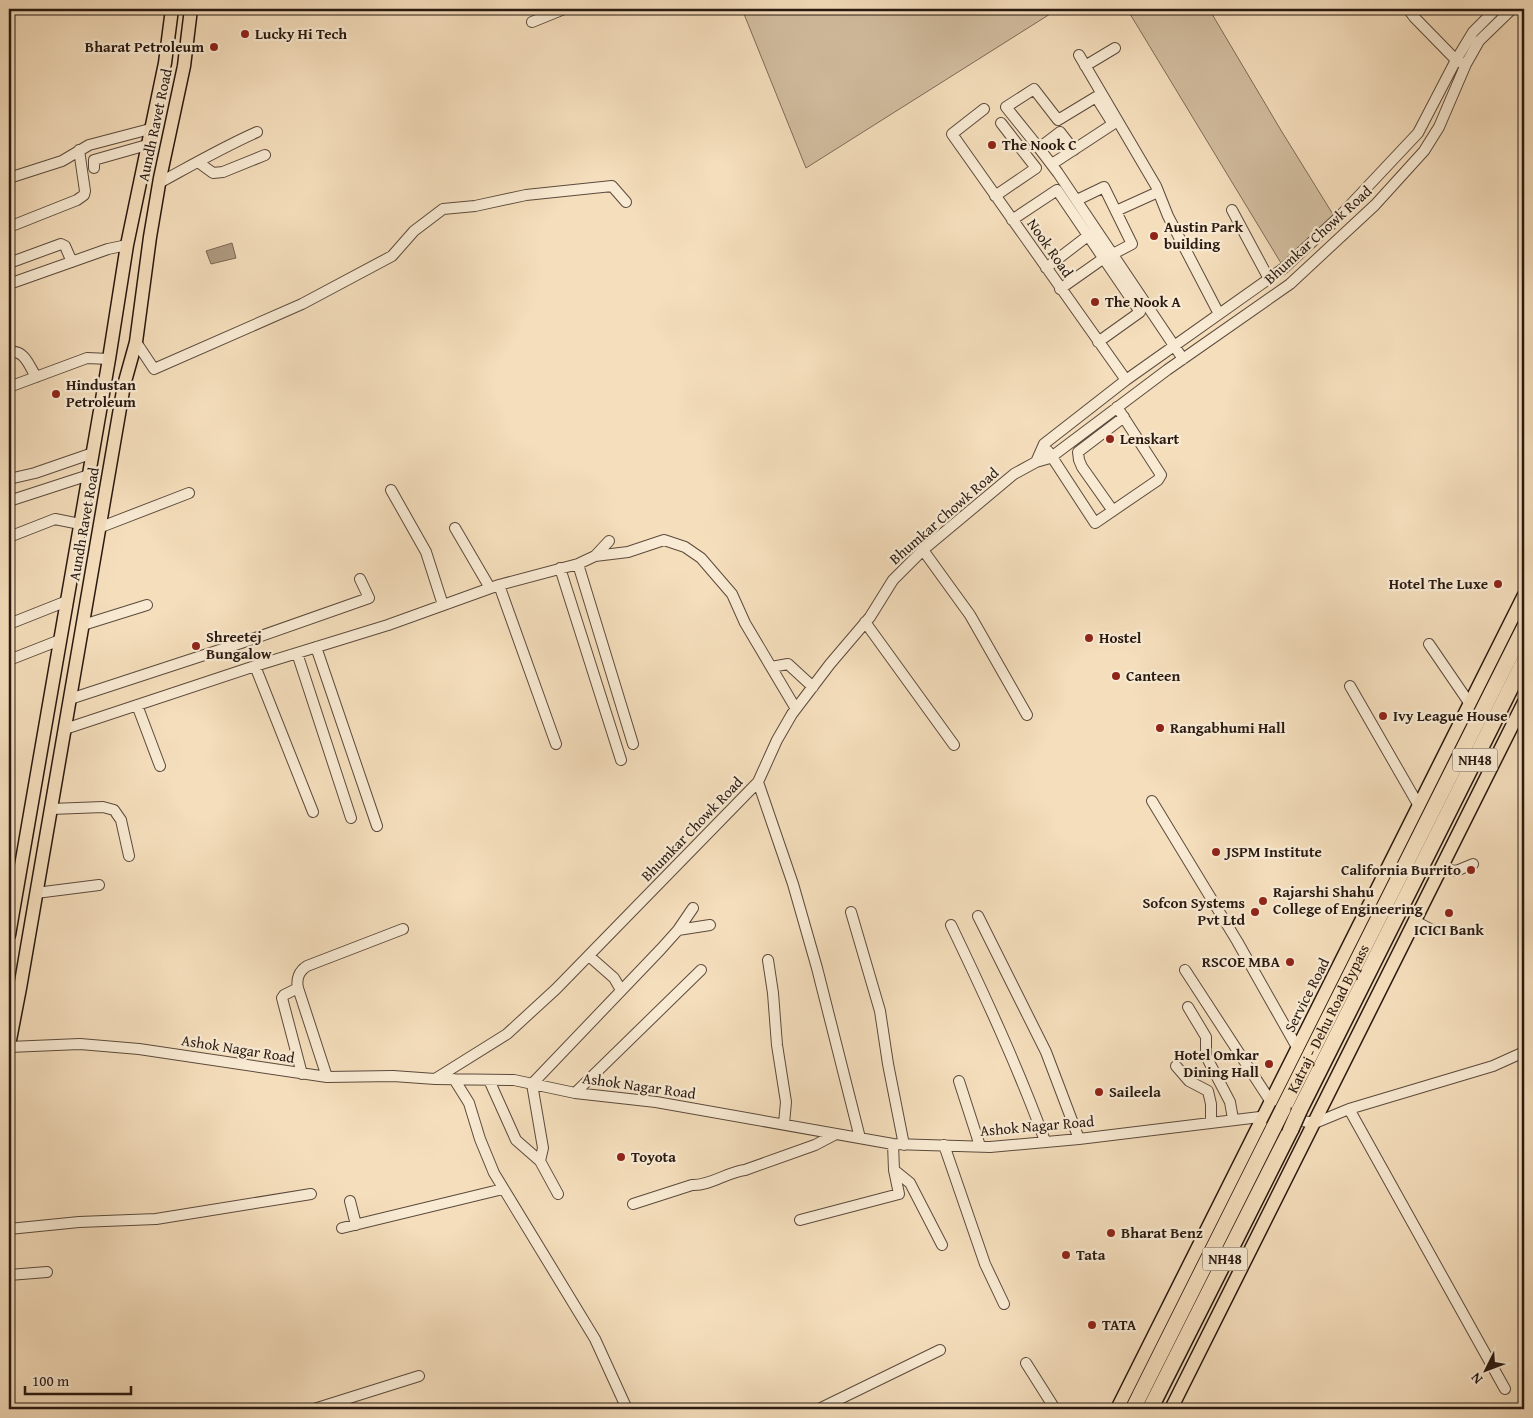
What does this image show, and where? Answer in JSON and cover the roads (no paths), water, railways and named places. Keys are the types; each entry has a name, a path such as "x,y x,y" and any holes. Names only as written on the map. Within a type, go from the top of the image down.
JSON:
{"highway":[{"name":"Katraj - Dehu Road Bypass","path":"1134,1409 1274,1128 1277,1106 1524,628"},
{"name":"Katraj - Dehu Road Bypass","path":"1150,1409 1524,661"}],"main road":[{"name":"Aundh Ravet Road","path":"9,935 93,453 127,245 165,62 172,9"},
{"name":"Aundh Ravet Road","path":"9,1046 101,527 124,385 136,342 150,237 159,183 184,66 191,9"},
{"name":"Service Road","path":"1117,1409 1265,1116 1277,1106 1298,1049 1524,595"},
{"path":"1170,1409 1524,702"}],"street":[{"path":"532,22 564,9"},
{"path":"1408,9 1461,62"},
{"name":"Bhumkar Chowk Road","path":"435,1079 507,1034 556,989 758,782 777,740 796,709 865,622 893,580 923,550 1014,474 1036,462 1050,458 1183,358 1290,284 1386,195 1424,151 1439,127 1473,32 1496,9"},
{"name":"Bhumkar Chowk Road","path":"1036,462 1044,444 1126,380 1284,268 1339,217 1418,133 1461,62 1479,40 1512,9"},
{"path":"1085,66 1115,48"},
{"path":"1079,55 1158,192 1168,216 1219,314"},
{"path":"1052,164 1114,124 1096,97 1058,120 1034,88 1006,107 1052,164 1076,200 1140,312 1098,342"},
{"name":"Nook Road","path":"984,109 952,134 1126,380"},
{"path":"995,196 1036,168 1001,123"},
{"path":"9,178 62,161 89,145 150,129"},
{"path":"159,183 218,149 257,132"},
{"path":"1039,148 1060,132 1074,150"},
{"path":"94,168 94,160 147,145"},
{"path":"9,227 77,200 84,195 79,150"},
{"path":"198,162 213,173 223,172 265,155"},
{"path":"136,342 154,369 302,304 392,256 414,231 443,209 475,206 526,195 606,186 612,186 626,202"},
{"path":"1060,289 1109,256 1132,244 1104,187 1076,200"},
{"path":"1012,220 1057,190 1089,235 1109,256 1183,358"},
{"path":"1116,212 1158,192"},
{"path":"1232,210 1269,279"},
{"path":"1046,268 1089,235"},
{"path":"9,263 61,244 65,246 72,262"},
{"path":"9,284 108,249 127,245"},
{"path":"9,352 16,351 22,354 36,377"},
{"path":"9,387 87,358 109,359"},
{"path":"1044,444 1050,458 1095,523 1158,480 1161,475 1117,407"},
{"path":"1113,511 1082,467 1078,460 1078,452 1124,417"},
{"path":"9,479 93,453"},
{"path":"9,501 89,475"},
{"path":"391,490 426,552 443,605"},
{"path":"101,527 189,493"},
{"path":"9,537 54,519 80,524"},
{"path":"455,528 494,587 556,744"},
{"path":"65,729 297,652 388,625 494,587 578,564 595,556 628,552 664,540 685,547 701,558 732,594 745,623 796,709"},
{"path":"595,556 609,541"},
{"path":"923,550 970,615 1027,715"},
{"path":"578,564 633,744"},
{"path":"560,568 621,760"},
{"path":"70,699 241,643 369,598 360,579"},
{"path":"9,624 67,601"},
{"path":"83,625 146,604"},
{"path":"865,622 954,745"},
{"path":"9,660 60,640"},
{"path":"1429,644 1470,704"},
{"path":"316,647 378,826"},
{"path":"297,652 351,818"},
{"path":"771,667 788,664 813,688"},
{"path":"255,666 313,812"},
{"path":"1350,686 1419,806"},
{"path":"137,704 160,766"},
{"path":"758,782 801,912 860,1138"},
{"path":"1152,801 1237,941 1298,1049"},
{"path":"51,809 103,807 114,810 121,820 128,856"},
{"path":"1442,868 1456,871 1473,864"},
{"path":"36,893 99,885"},
{"path":"540,1161 543,1148 532,1084 678,930 693,908"},
{"path":"800,1220 899,1194 894,1170 898,1144 880,1011 851,912"},
{"path":"978,916 1046,1052 1079,1139"},
{"path":"1415,921 1432,930"},
{"path":"678,930 710,925"},
{"path":"951,925 1003,1038 1045,1141"},
{"path":"327,1077 298,988 300,972 307,966 403,929"},
{"path":"589,956 614,978 621,990"},
{"path":"768,960 777,1045 786,1102 784,1124"},
{"path":"575,1093 702,970"},
{"path":"1185,970 1277,1106"},
{"path":"298,988 282,998 302,1074"},
{"path":"1188,1006 1206,1037 1206,1056 1230,1102 1233,1119"},
{"name":"Ashok Nagar Road","path":"9,1046 80,1044 139,1049 327,1077 393,1076 435,1079 514,1080 575,1093 656,1102 898,1144 980,1146 1079,1139 1265,1116 1315,1122"},
{"path":"1315,1122 1349,1109 1493,1066 1524,1052"},
{"path":"1176,1066 1189,1080 1208,1091 1211,1104 1211,1122"},
{"path":"454,1079 469,1103 480,1139 494,1173 595,1339 627,1409"},
{"path":"488,1080 516,1140 540,1161 558,1194"},
{"path":"959,1081 980,1146"},
{"path":"1349,1109 1505,1389"},
{"path":"633,1204 692,1185 698,1185 733,1172 745,1170 815,1145 836,1134"},
{"path":"944,1145 985,1264 1004,1304"},
{"path":"894,1170 910,1183 942,1245"},
{"path":"342,1228 504,1189"},
{"path":"9,1229 79,1222 162,1218 311,1194"},
{"path":"350,1201 356,1225"},
{"path":"9,1275 47,1272"},
{"path":"819,1409 940,1350"},
{"path":"1026,1363 1055,1409"},
{"path":"314,1409 419,1376"}],"place":[{"name":"Lucky Hi Tech","path":"245,34"},
{"name":"Bharat Petroleum","path":"214,47"},
{"name":"The Nook C","path":"992,145"},
{"name":"Austin Park building","path":"1154,236"},
{"name":"The Nook A","path":"1095,302"},
{"name":"Hindustan Petroleum","path":"56,394"},
{"name":"Lenskart","path":"1110,439"},
{"name":"Hotel The Luxe","path":"1498,584"},
{"name":"Hostel","path":"1089,638"},
{"name":"Shreetej Bungalow","path":"196,646"},
{"name":"Canteen","path":"1116,676"},
{"name":"Ivy League House","path":"1383,716"},
{"name":"Rangabhumi Hall","path":"1160,728"},
{"name":"JSPM Institute","path":"1216,852"},
{"name":"California Burrito","path":"1471,870"},
{"name":"Rajarshi Shahu College of Engineering","path":"1263,901"},
{"name":"Sofcon Systems Pvt Ltd","path":"1255,912"},
{"name":"ICICI Bank","path":"1449,913"},
{"name":"RSCOE MBA","path":"1290,962"},
{"name":"Hotel Omkar Dining Hall","path":"1269,1064"},
{"name":"Saileela","path":"1099,1092"},
{"name":"Toyota","path":"621,1157"},
{"name":"Bharat Benz","path":"1111,1233"},
{"name":"Tata","path":"1066,1255"},
{"name":"TATA","path":"1092,1325"}]}
